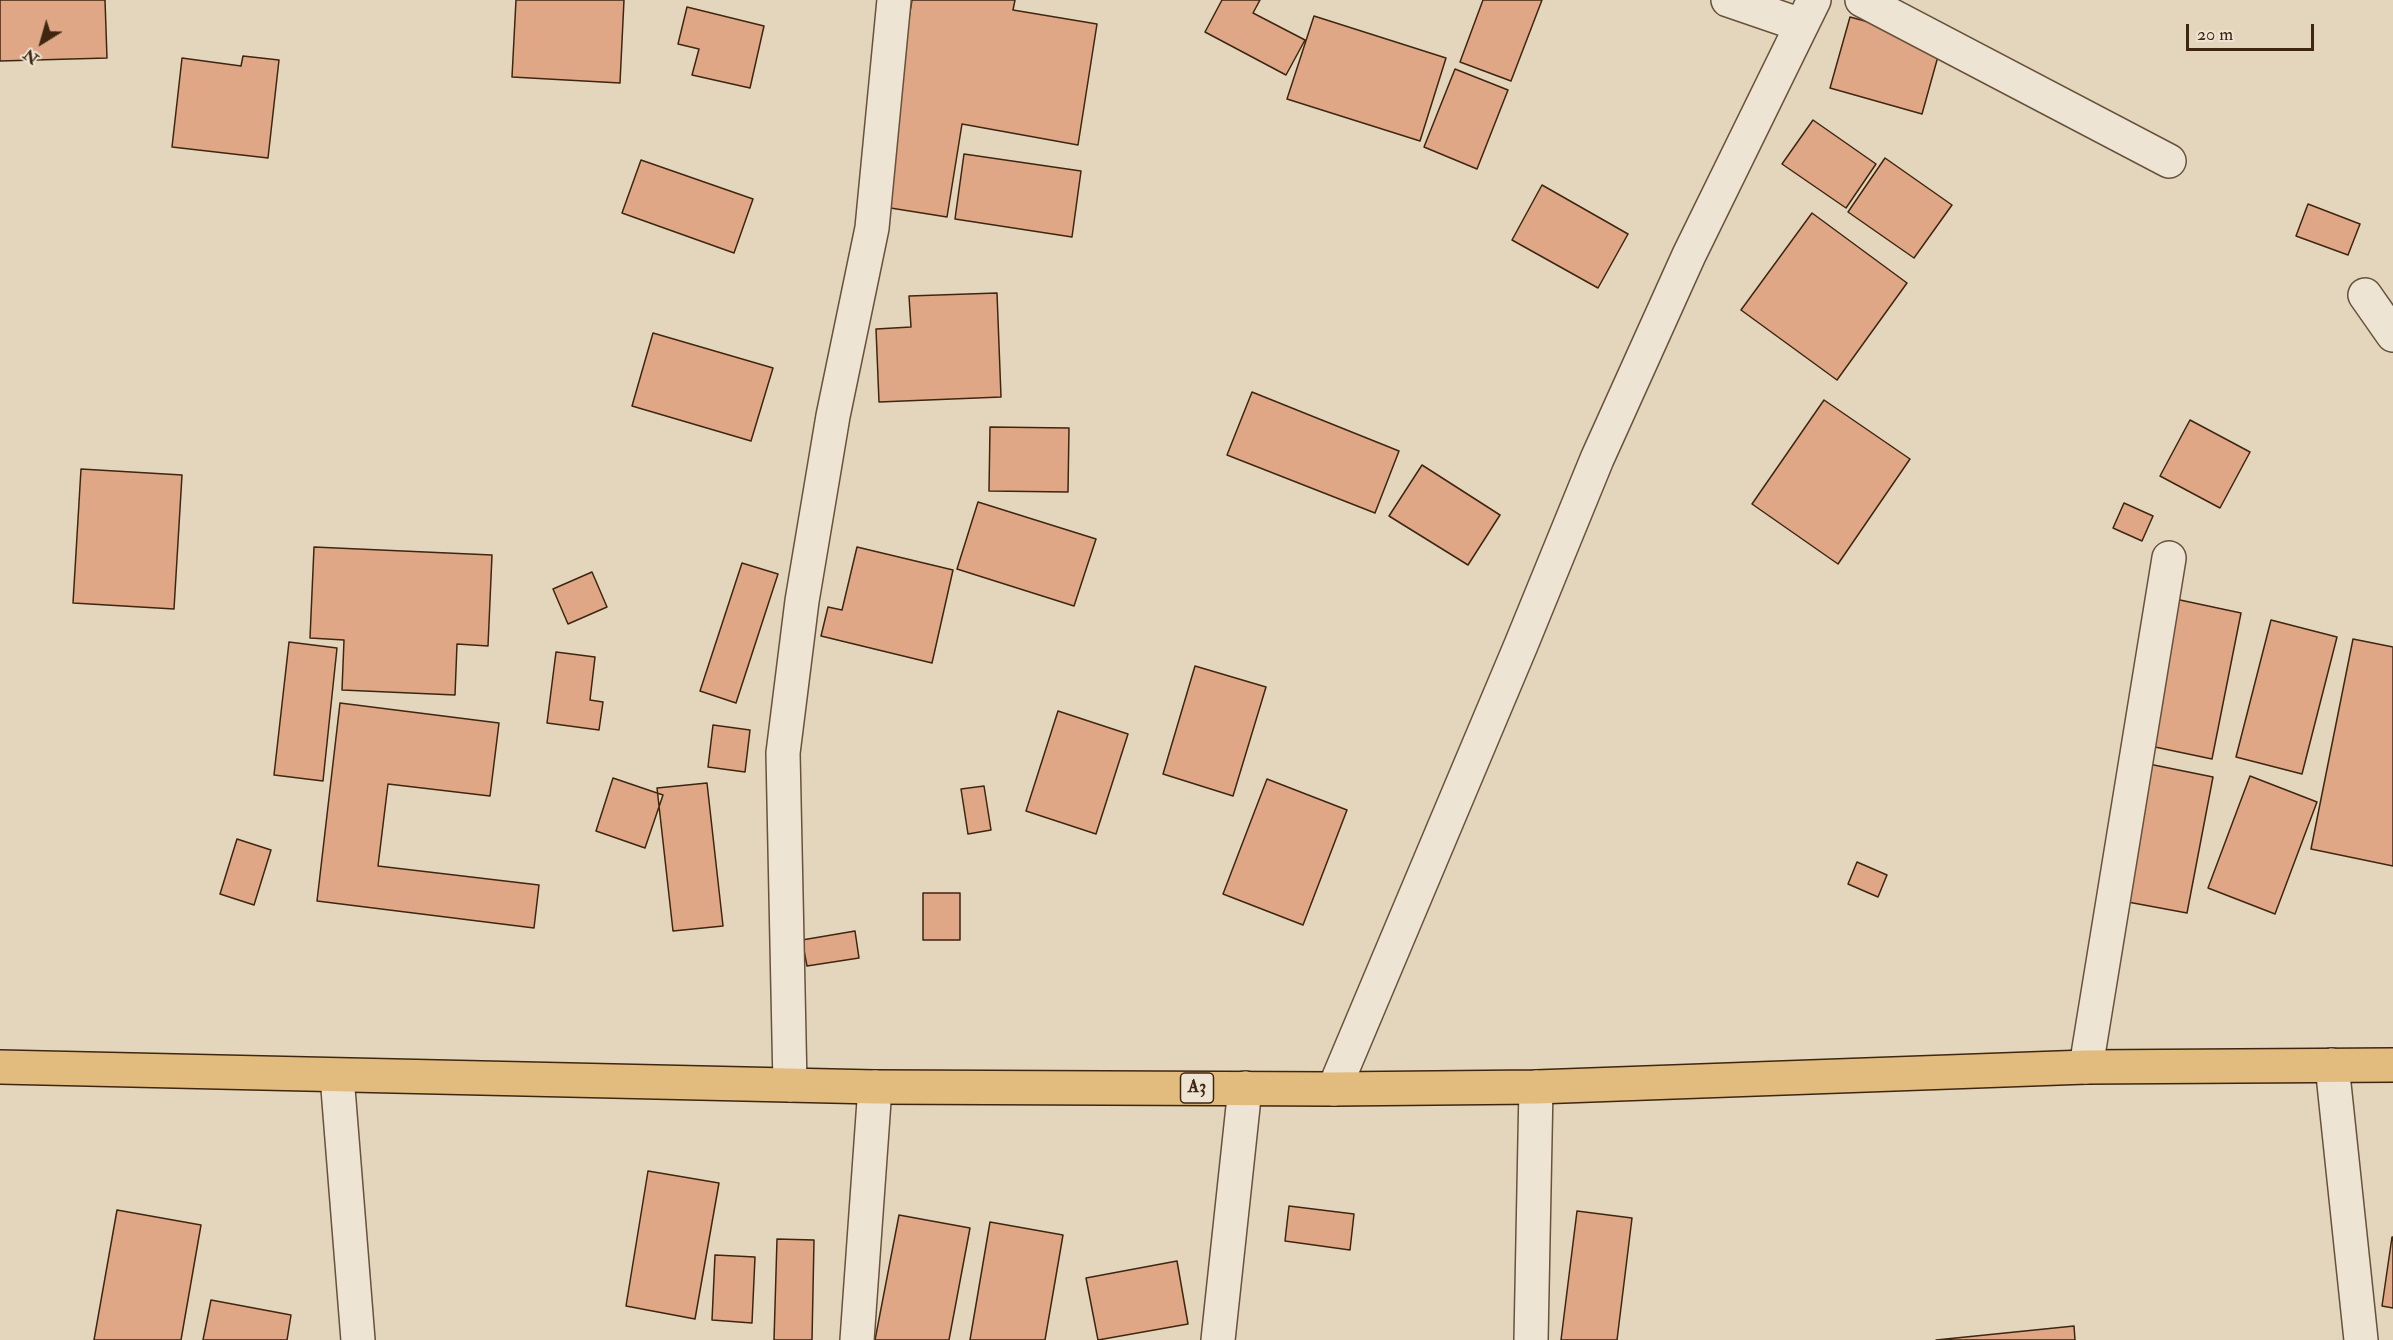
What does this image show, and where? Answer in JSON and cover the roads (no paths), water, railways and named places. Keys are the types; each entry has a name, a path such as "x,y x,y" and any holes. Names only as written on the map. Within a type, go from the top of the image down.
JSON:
{"highway":[{"name":"A3","path":"0,1067 875,1087 1334,1089 1536,1087 2086,1067 2393,1065"}],"street":[{"path":"790,1085 783,753 802,601 833,416 872,228 894,0"},
{"path":"1334,1089 1597,459 1689,255 1808,13 1728,0"},
{"path":"1862,0 2169,161"},
{"path":"2365,295 2393,335"},
{"path":"2086,1067 2169,558"},
{"path":"2332,1065 2361,1340"},
{"path":"337,1076 358,1340"},
{"path":"857,1340 875,1087"},
{"path":"1531,1340 1536,1087"},
{"path":"1218,1340 1245,1088"}]}
